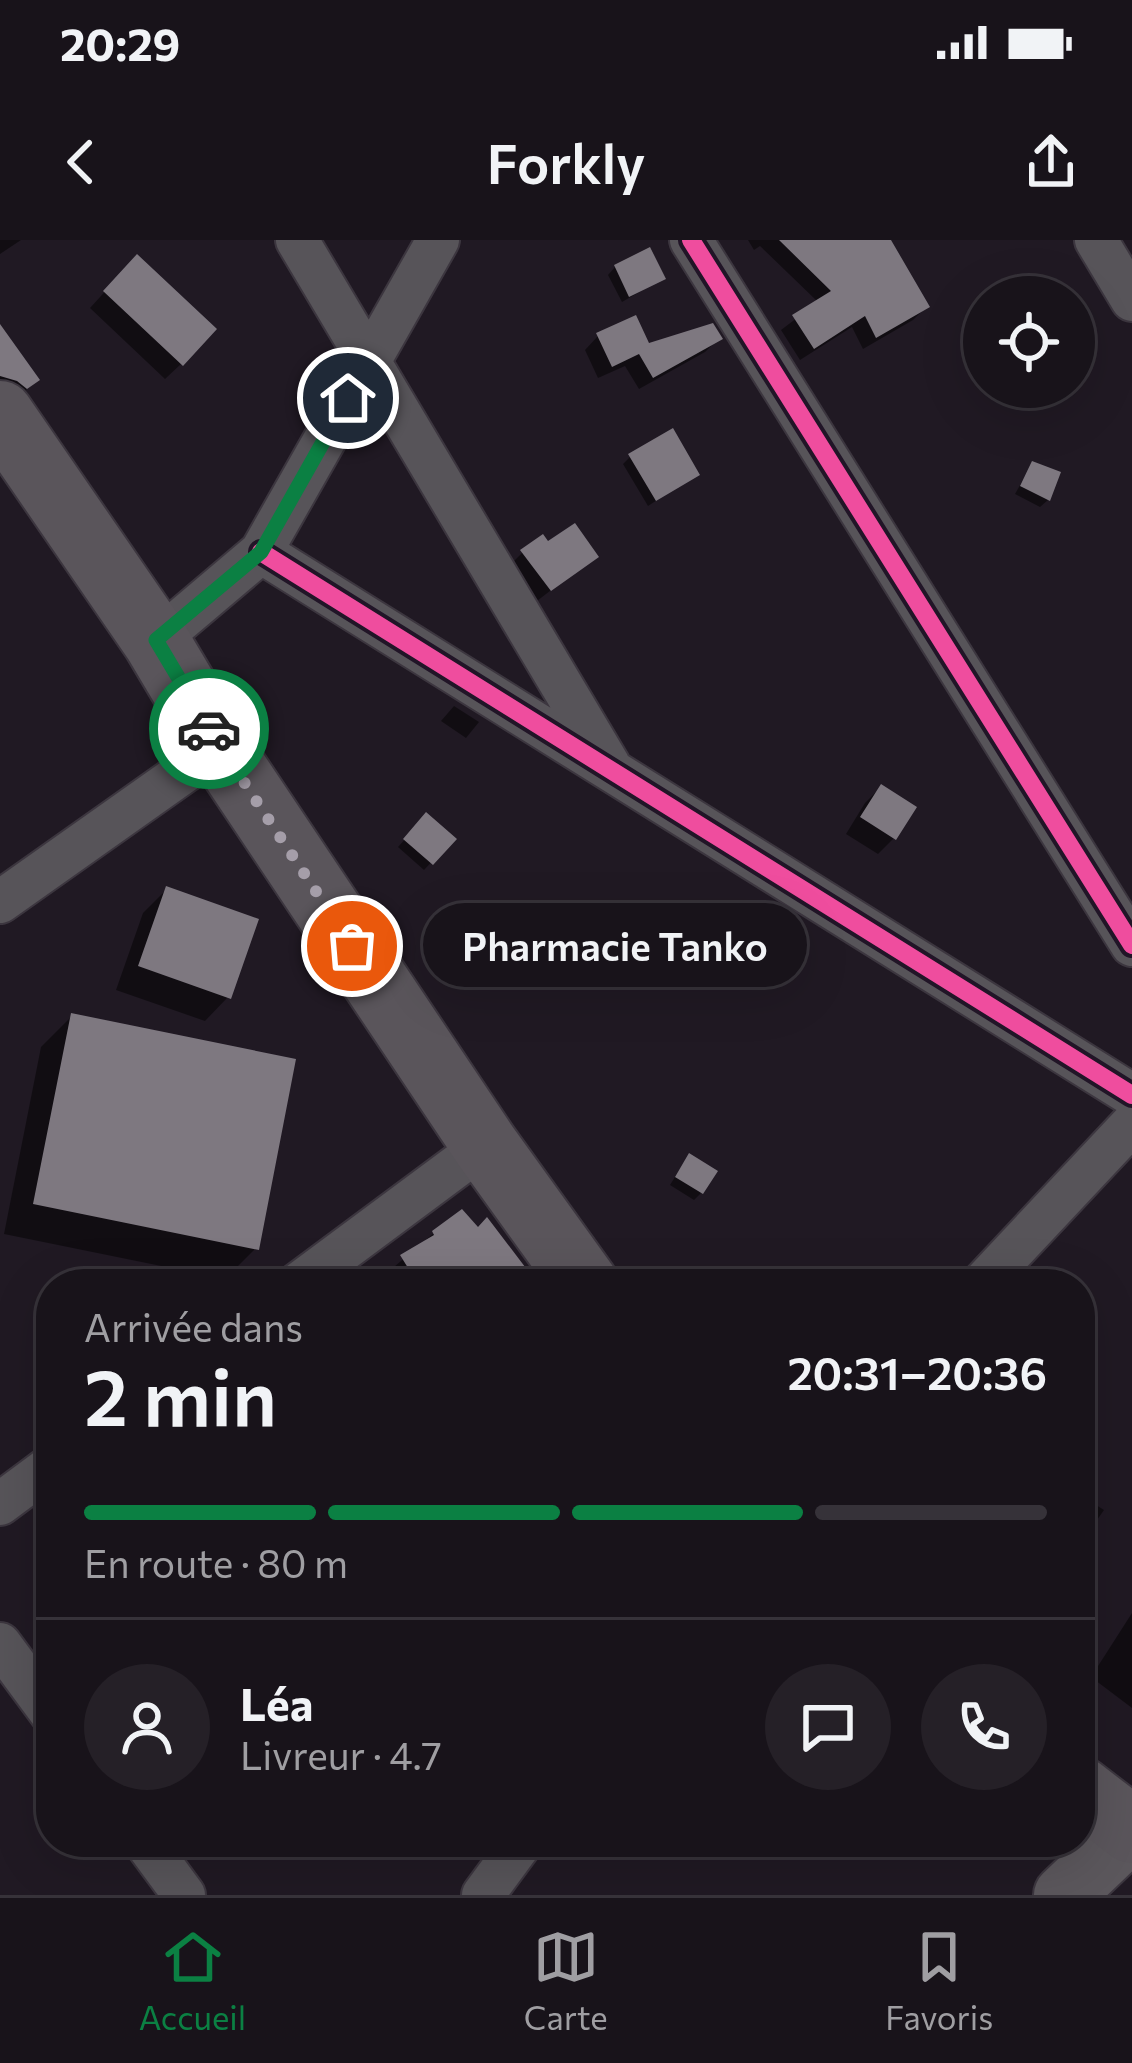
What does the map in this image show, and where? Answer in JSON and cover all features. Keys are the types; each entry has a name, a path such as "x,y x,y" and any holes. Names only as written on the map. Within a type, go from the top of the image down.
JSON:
{"main road":[{"path":"0,414 156,640 219,746 485,1145 573,1269"},
{"path":"1064,1895 1131,1831 1095,1802"}],"street":[{"path":"297,240 613,771"},
{"path":"156,640 261,552 438,240"},
{"path":"691,240 1132,946"},
{"path":"1096,240 1132,300"},
{"path":"261,552 1132,1096"},
{"path":"0,902 219,746"},
{"path":"996,1269 1132,1124"},
{"path":"318,1269 485,1145"},
{"path":"0,1504 36,1477"},
{"path":"0,1644 36,1693"},
{"path":"156,1857 184,1895"},
{"path":"483,1895 511,1857"}],"building":[{"path":"779,240 891,240 930,307 876,338 865,316 814,349 792,315 831,291"},
{"path":"650,247 666,279 629,297 614,265"},
{"path":"137,254 217,329 183,366 103,291"},
{"path":"636,315 649,343 713,323 723,339 653,378 639,354 612,367 596,333"},
{"path":"0,324 40,380 27,389 0,376"},
{"path":"673,428 700,475 656,501 628,454"},
{"path":"1032,461 1061,472 1050,501 1020,486"},
{"path":"575,523 599,557 551,591 520,550 543,534 548,541"},
{"path":"881,784 917,807 896,840 860,817"},
{"path":"426,812 457,839 433,865 403,839"},
{"path":"166,886 259,919 231,999 138,966"},
{"path":"71,1013 296,1059 259,1250 33,1204"},
{"path":"689,1153 718,1171 703,1194 675,1177"},
{"path":"462,1209 478,1227 487,1217 527,1269 409,1269 400,1255 434,1235 432,1231"}],"cycle path":[{"path":"691,240 1132,945"},
{"path":"261,552 1132,1095"}],"way so far":[{"path":"209,729 352,946"}],"place":[{"name":"Pharmacie Tanko","path":"352,946"}],"route":[{"path":"209,729 156,640 261,552 348,398"}]}
